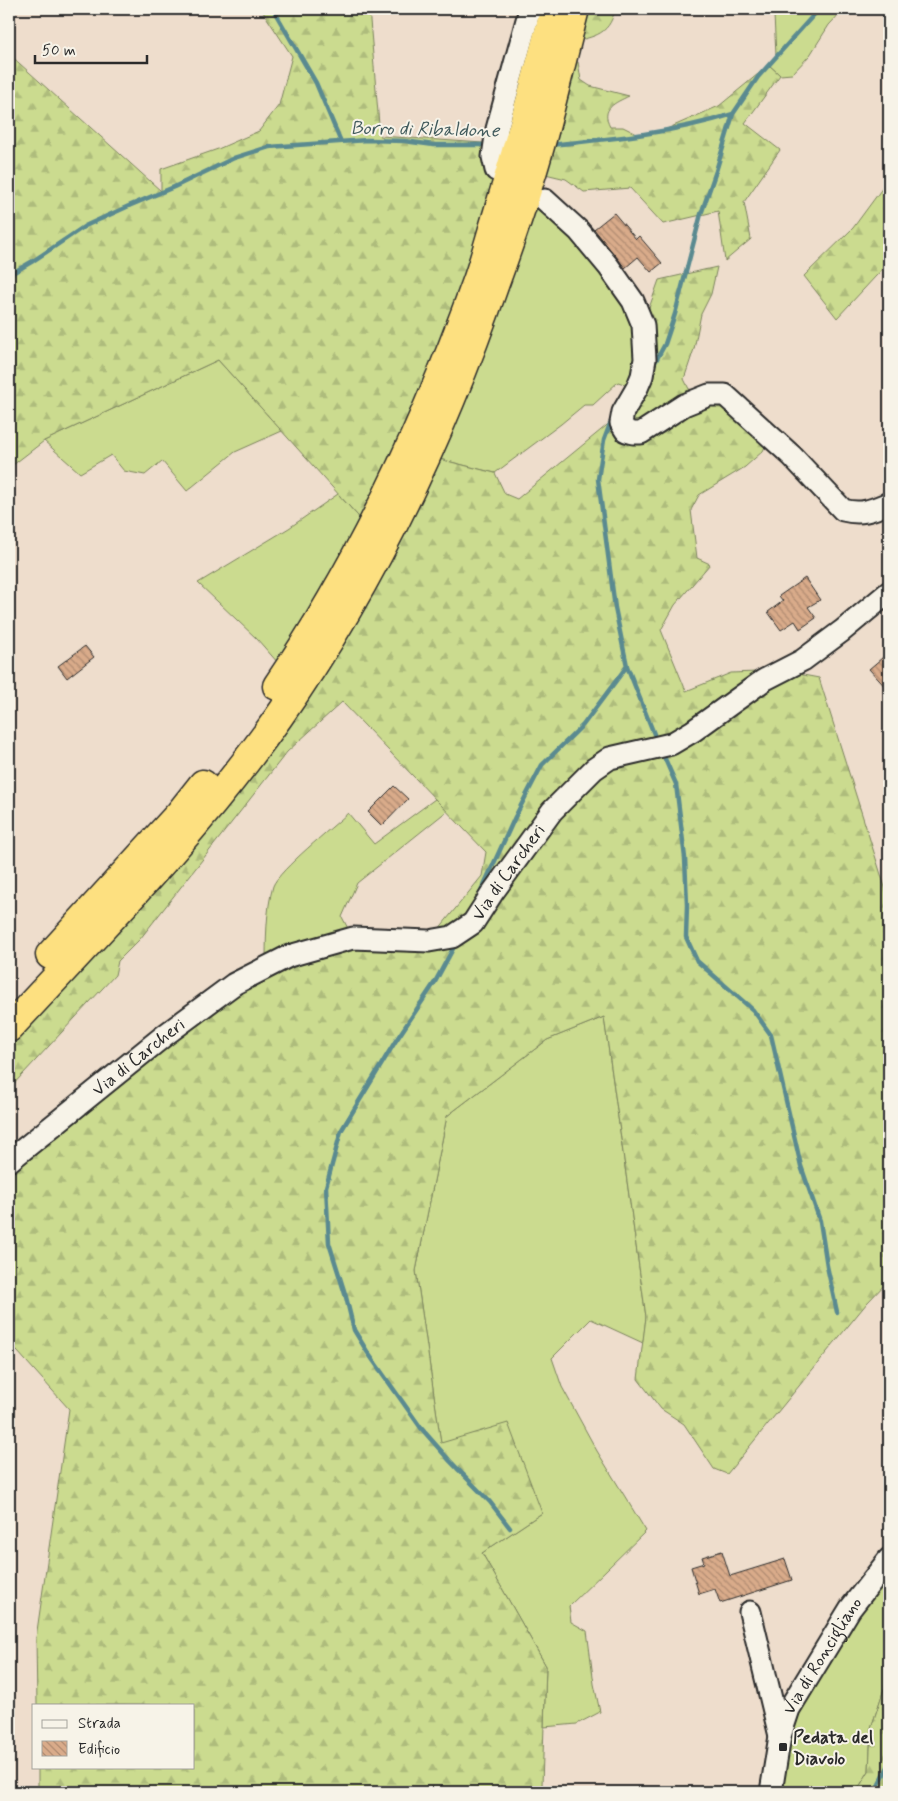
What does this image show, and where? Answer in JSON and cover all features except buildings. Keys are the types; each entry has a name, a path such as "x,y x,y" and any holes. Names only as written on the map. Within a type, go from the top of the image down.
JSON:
{"highway":[{"path":"9,1000 180,813 225,758 286,672 324,612 360,548 382,507 423,417 477,280 526,122 555,9"},
{"path":"9,1028 190,831 278,718 352,604 404,506 464,370 518,219 546,126 575,9"}],"street":[{"path":"495,154 507,91 530,9"},
{"path":"545,200 579,231 609,267 634,301 643,325 645,359 638,388 623,412 621,424 626,431 641,433 684,405 709,396 725,396 792,456 843,510 855,513 866,512 889,503"},
{"name":"Via di Carcheri","path":"9,1161 165,1035 234,984 289,956 353,938 429,941 452,937 473,923 493,892 552,811 594,769 610,758 671,744 693,731 764,680 803,660 889,592"},
{"name":"Via di Roncigliano","path":"771,1792 780,1736 790,1709 850,1609 889,1559"},
{"path":"750,1612 780,1736"}],"green space":[{"path":"261,9 369,9 380,136 483,143 517,150 368,533 358,516 218,360 44,441 9,468 9,54 161,191 161,169 218,149 259,131 279,105 292,56"},
{"path":"575,9 615,9 612,19 603,31 591,37 566,44"},
{"path":"766,9 844,9 829,25 810,55 792,74 780,75 769,65 776,56 774,15"},
{"path":"563,58 578,62 581,80 590,86 629,96 610,107 607,120 610,127 623,127 639,135 662,131 719,106 769,65 780,75 745,123 780,150 744,202 751,239 725,261 718,211 663,224 630,188 584,192 566,179 533,171"},
{"path":"889,179 889,262 837,318 804,276 853,228"},
{"path":"527,189 633,301 637,388 618,382 593,405 584,405 495,473 427,456"},
{"path":"717,267 711,294 701,314 694,349 684,379 689,389 725,395 770,435 763,451 745,467 699,495 691,510 697,558 710,564 675,605 661,630 686,691 731,673 782,671 819,678 889,900 889,1280 867,1303 727,1474 714,1469 684,1424 661,1409 638,1379 646,1317 604,1017 547,1040 447,1116 416,1271 441,1443 508,1423 542,1513 482,1553 546,1666 542,1785 553,1792 38,1792 38,1768 195,1768 195,1704 37,1704 36,1638 69,1409 9,1342 9,1161 234,984 353,938 429,941 482,876 486,852 342,702 287,752 140,939 118,961 115,975 9,1089 9,1028 239,770 427,456 495,473 505,494 517,499 623,412 643,325 659,280"},
{"path":"218,360 282,431 235,452 187,491 162,461 145,475 124,471 111,455 80,473 44,441"},
{"path":"338,494 358,516 368,533 286,672 257,639 198,583 289,528"},
{"path":"435,799 447,811 357,883 342,917 353,938 266,967 266,937 273,886 295,860 348,813 374,844"},
{"path":"604,1017 646,1317 643,1343 591,1319 552,1358 562,1387 597,1451 646,1531 569,1606 571,1622 587,1631 600,1712 577,1724 544,1727 546,1666 482,1553 542,1513 441,1444 416,1271 447,1116 547,1040"},
{"path":"889,1559 889,1674 871,1728 869,1771 856,1792 771,1792 780,1736"},
{"path":"889,1674 889,1792 856,1792 869,1771 871,1728"}],"waterway":[{"path":"273,9 316,83 341,142"},
{"path":"653,366 665,344 675,314 701,214 733,114 758,77 819,9"},
{"name":"Borro di Ribaldone","path":"550,145 665,131 733,114"},
{"name":"Borro di Ribaldone","path":"9,275 85,226 234,158 269,147 367,140 404,141 434,145 489,145"},
{"path":"613,416 604,440 598,479 615,608 627,666 654,734"},
{"path":"479,896 515,817 542,765 583,725 627,666"},
{"path":"665,759 676,784 685,858 686,937 697,961 753,1010 771,1035 801,1166 820,1221 837,1312"},
{"path":"455,945 435,982 395,1042 341,1131 326,1187 329,1243 354,1330 368,1353 421,1428 490,1502 510,1528"},
{"path":"875,1792 889,1765"}],"place":[{"name":"Pedata del Diavolo","path":"783,1747"}]}
